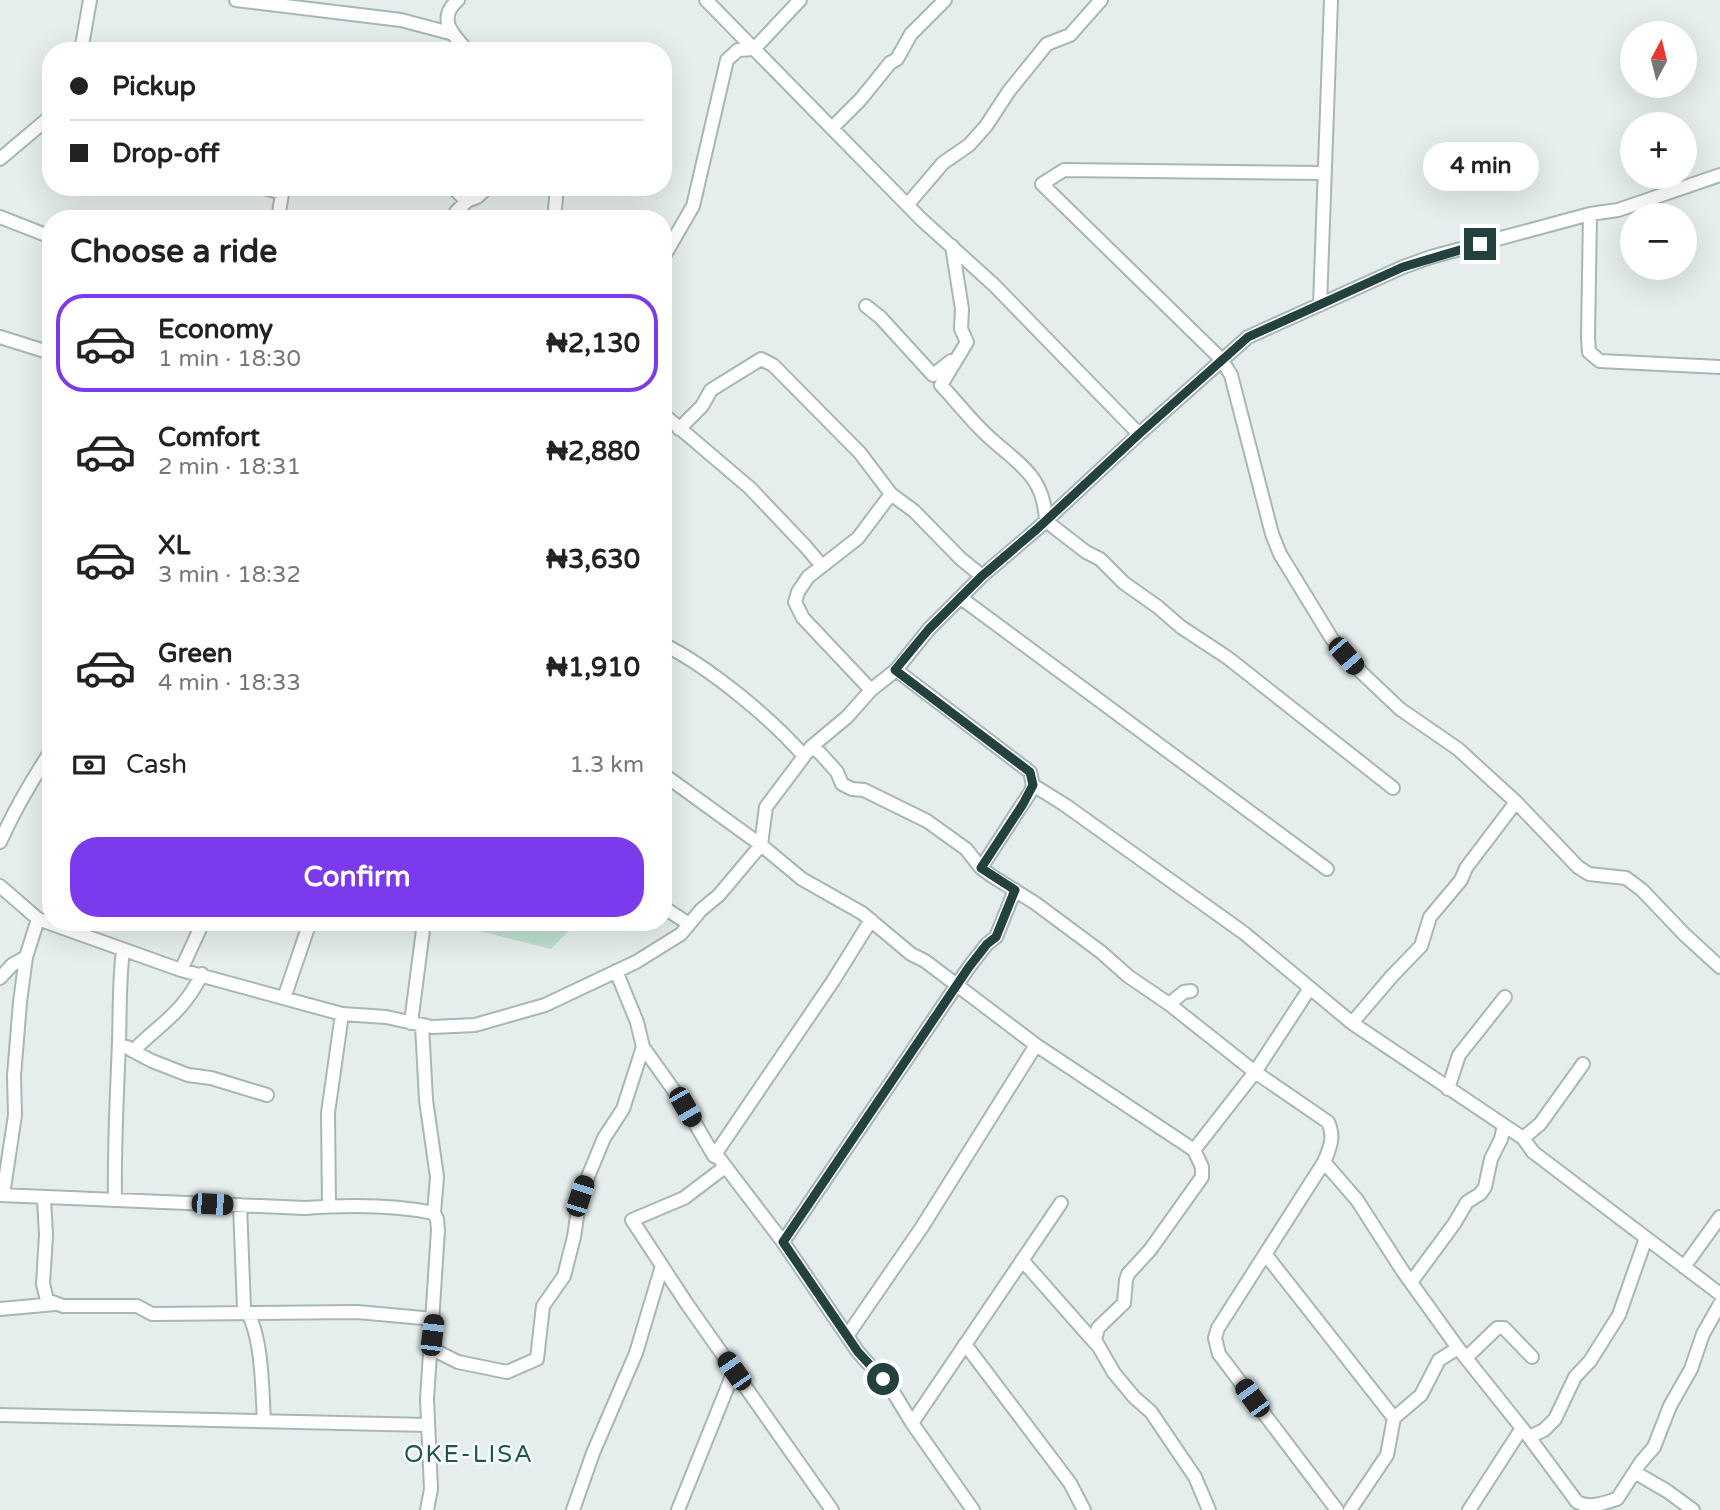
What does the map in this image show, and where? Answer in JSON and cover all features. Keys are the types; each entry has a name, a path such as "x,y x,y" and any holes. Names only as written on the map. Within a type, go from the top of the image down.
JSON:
{"street":[{"path":"83,42 90,0"},
{"path":"236,0 401,20 450,33 459,42"},
{"path":"450,33 447,17 458,0"},
{"path":"706,0 1139,434"},
{"path":"672,242 693,206 726,60 738,50 754,50 800,0"},
{"path":"833,127 861,99 890,63 897,59 911,34 946,0"},
{"path":"908,204 943,163 970,145 986,127 1009,91 1047,44 1070,35 1101,0"},
{"path":"1321,304 1331,0"},
{"path":"0,159 42,124"},
{"path":"1324,173 1064,170 1042,184 1221,359 1231,375 1272,534 1280,554 1332,639 1399,709 1458,748 1516,802 1578,867 1589,874 1626,878 1642,890 1720,967"},
{"path":"87,931 123,950 181,970 342,1014 386,1017 432,1027 475,1025 545,1005 636,962 681,934 719,895 761,845 766,807 808,752 895,670 929,629 982,576 1248,337 1431,257 1590,214 1618,210 1720,175"},
{"path":"462,196 467,201"},
{"path":"458,210 467,201 478,196"},
{"path":"1590,214 1590,352 1600,361 1720,367"},
{"path":"0,217 42,233"},
{"path":"952,246 962,309 961,329 967,342"},
{"path":"866,306 880,317 933,375 947,366 967,342"},
{"path":"0,337 42,350"},
{"path":"967,342 941,385 988,436 1024,465 1041,491 1046,521 1086,552 1100,559 1124,583 1228,658 1393,788"},
{"path":"679,429 702,406 711,390 761,359 773,365 860,453 891,494 914,511 961,559 982,576"},
{"path":"672,422 750,488 822,566"},
{"path":"871,690 798,611 795,602 808,577 858,538 891,494"},
{"path":"961,597 1327,869"},
{"path":"672,649 690,657 808,752 820,753 837,772 842,783 852,789 864,790 927,821 965,849 981,868 1101,952 1128,976 1170,1004 1255,1072 1328,1122 1332,1138 1324,1163 1218,1328 1216,1347 1337,1510"},
{"path":"895,670 1030,772 1033,785 981,868"},
{"path":"0,842 11,817 42,767"},
{"path":"672,781 761,845 802,879 871,920 911,954 1036,1045 1194,1150 1202,1167 1202,1177 1150,1250 1129,1274 1124,1303 1098,1328 1097,1346"},
{"path":"1033,785 1244,933 1352,1023 1523,1138 1533,1152 1720,1294"},
{"path":"1352,1023 1421,946 1430,917 1461,880 1466,868 1516,802"},
{"path":"0,886 42,920"},
{"path":"783,1242 957,985 987,944 996,937 1015,890"},
{"path":"672,913 689,924"},
{"path":"38,919 26,957 15,1054 12,1146 2,1195 44,1199 115,1199 305,1208 330,1206 416,1209 434,1213"},
{"path":"714,1156 834,981 871,920"},
{"path":"181,970 199,931"},
{"path":"284,998 307,931"},
{"path":"423,931 417,1024 437,1177 434,1213 438,1230 427,1399 431,1489 427,1510"},
{"path":"115,1199 114,1136 119,987 123,950"},
{"path":"0,978 12,965 26,957"},
{"path":"616,971 638,1022 643,1047 685,1107 714,1156 783,1242 847,1336 892,1390 973,1510"},
{"path":"133,1051 183,1007 202,974"},
{"path":"1194,1150 1255,1072 1310,988"},
{"path":"1170,1004 1184,992 1191,991"},
{"path":"1448,1089 1459,1055 1505,997"},
{"path":"330,1206 328,1113 342,1014"},
{"path":"119,1040 152,1061 188,1075 211,1078 268,1095"},
{"path":"847,1336 922,1227 1036,1045"},
{"path":"430,1351 458,1362 507,1372 537,1359 543,1306 564,1276 583,1187 604,1138 624,1109 643,1047"},
{"path":"1523,1138 1540,1124 1583,1064"},
{"path":"1412,1281 1467,1202 1485,1186 1491,1159 1504,1125"},
{"path":"1324,1163 1357,1200 1462,1353 1583,1507 1618,1499 1654,1447 1703,1334 1717,1312 1709,1286"},
{"path":"725,1167 684,1198 632,1220 832,1510"},
{"path":"44,1199 44,1294 47,1300 58,1304"},
{"path":"912,1423 1061,1203"},
{"path":"240,1205 244,1308 260,1356 264,1421"},
{"path":"1684,1267 1720,1217"},
{"path":"1469,1510 1526,1432 1544,1430 1555,1419 1575,1377 1590,1361 1619,1315 1646,1238"},
{"path":"1266,1255 1394,1418"},
{"path":"1022,1260 1097,1346 1134,1397 1151,1412 1195,1477 1209,1510"},
{"path":"573,1510 593,1453 636,1353 662,1266"},
{"path":"0,1308 122,1304 137,1306 152,1314 357,1312 434,1319"},
{"path":"1350,1510 1387,1455 1394,1418 1422,1395 1439,1360 1462,1353 1497,1328 1504,1328 1532,1357"},
{"path":"965,1344 1070,1483 1084,1510"},
{"path":"678,1510 734,1371"},
{"path":"0,1415 428,1425"},
{"path":"1636,1473 1693,1510"}],"green space":[{"path":"480,931 568,931 551,949"}],"district":[{"name":"OKE-LISA","path":"469,1454"}],"route":[{"path":"883,1379 858,1352 783,1242 969,967 996,937 1015,890 981,868 1033,785 1030,772 895,670 929,629 982,576 1248,337 1403,267 1480,244"}]}
